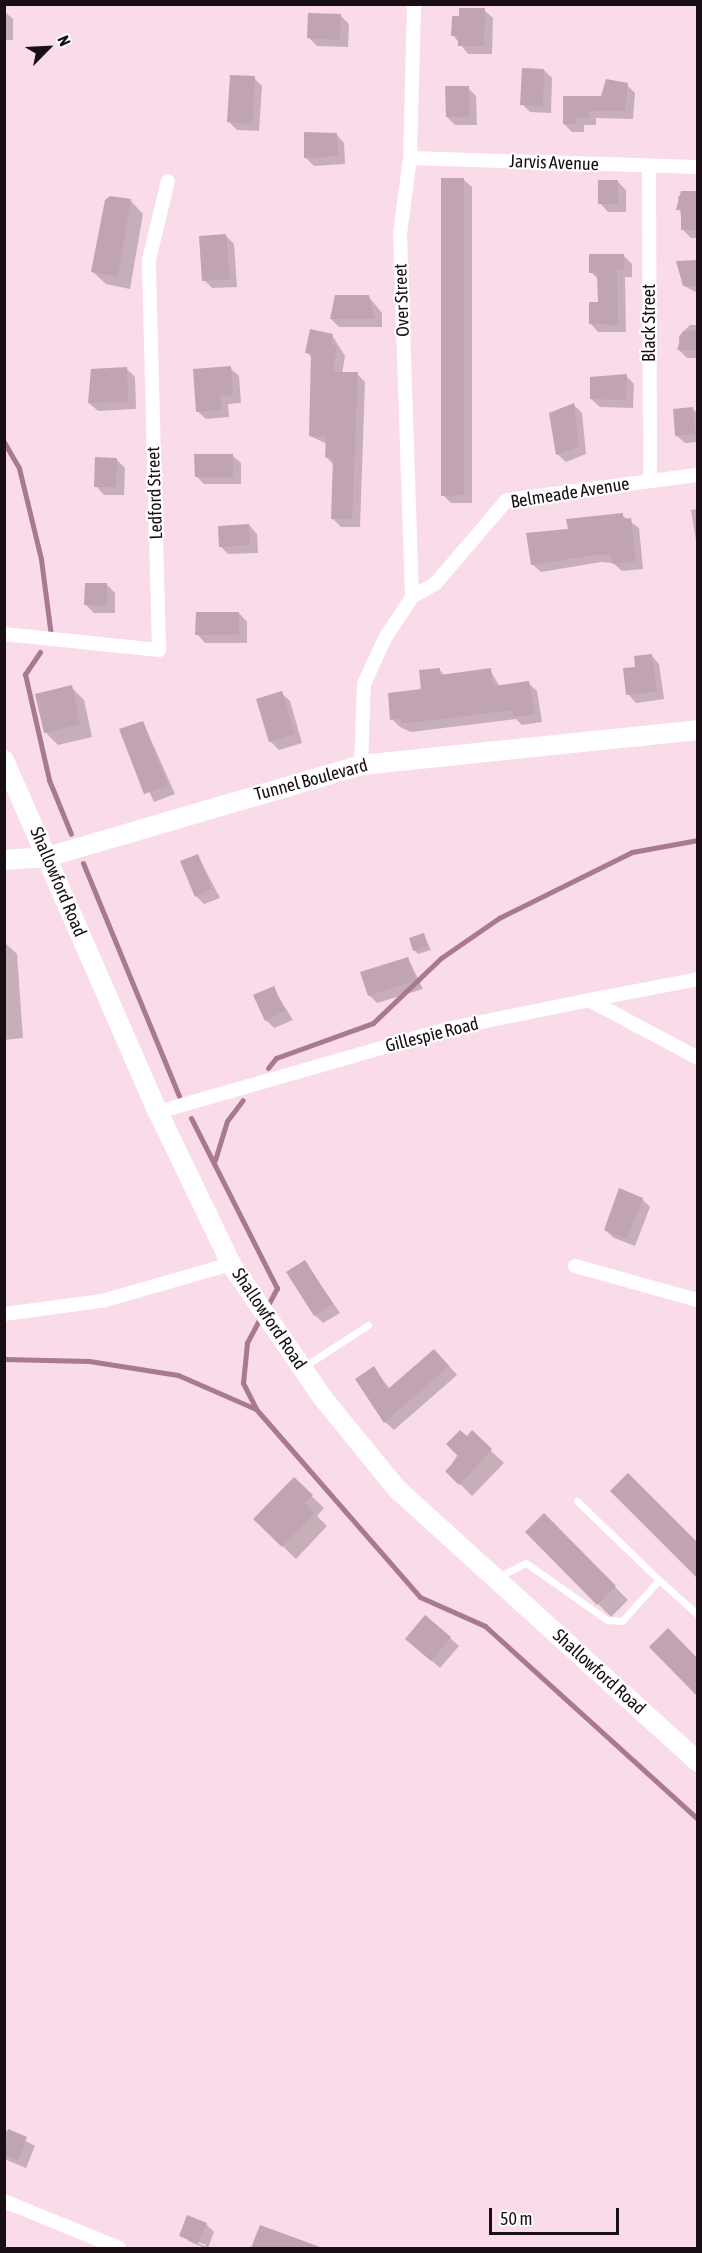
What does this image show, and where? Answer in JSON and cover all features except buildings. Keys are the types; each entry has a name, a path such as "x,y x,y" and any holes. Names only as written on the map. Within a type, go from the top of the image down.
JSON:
{"street":[{"name":"Over Street","path":"412,597 400,234 410,158 414,4"},
{"name":"Jarvis Avenue","path":"410,158 698,167"},
{"name":"Black Street","path":"649,166 650,480"},
{"name":"Ledford Street","path":"4,634 159,650 149,260 168,181"},
{"name":"Belmeade Avenue","path":"361,765 364,684 412,597 436,583 507,500 698,475"},
{"name":"Tunnel Boulevard","path":"4,860 47,857 361,765 698,730"},
{"name":"Shallowford Road","path":"4,760 158,1112 231,1264 303,1368 397,1489 698,1762"},
{"name":"Gillespie Road","path":"158,1112 447,1029 698,979"},
{"path":"590,1000 698,1058"},
{"path":"4,1314 102,1301 231,1264"},
{"path":"575,1266 698,1300"},
{"path":"4,2201 119,2248"}],"lane":[{"path":"303,1368 368,1325"},
{"path":"577,1501 698,1615"},
{"path":"496,1579 526,1563 607,1620 621,1621 659,1580"}],"waterway":[{"path":"4,442 19,468 41,559 51,636"},
{"path":"40,652 25,674 49,780 71,834"},
{"path":"268,1068 276,1058 373,1023 441,958 499,918 632,852 698,840"},
{"path":"83,863 179,1096"},
{"path":"215,1160 227,1121 243,1100"},
{"path":"191,1118 277,1288 268,1305"},
{"path":"259,1320 247,1343 243,1383 256,1409 420,1597 485,1626 698,1819"},
{"path":"4,1359 89,1361 178,1375 256,1409"}]}
